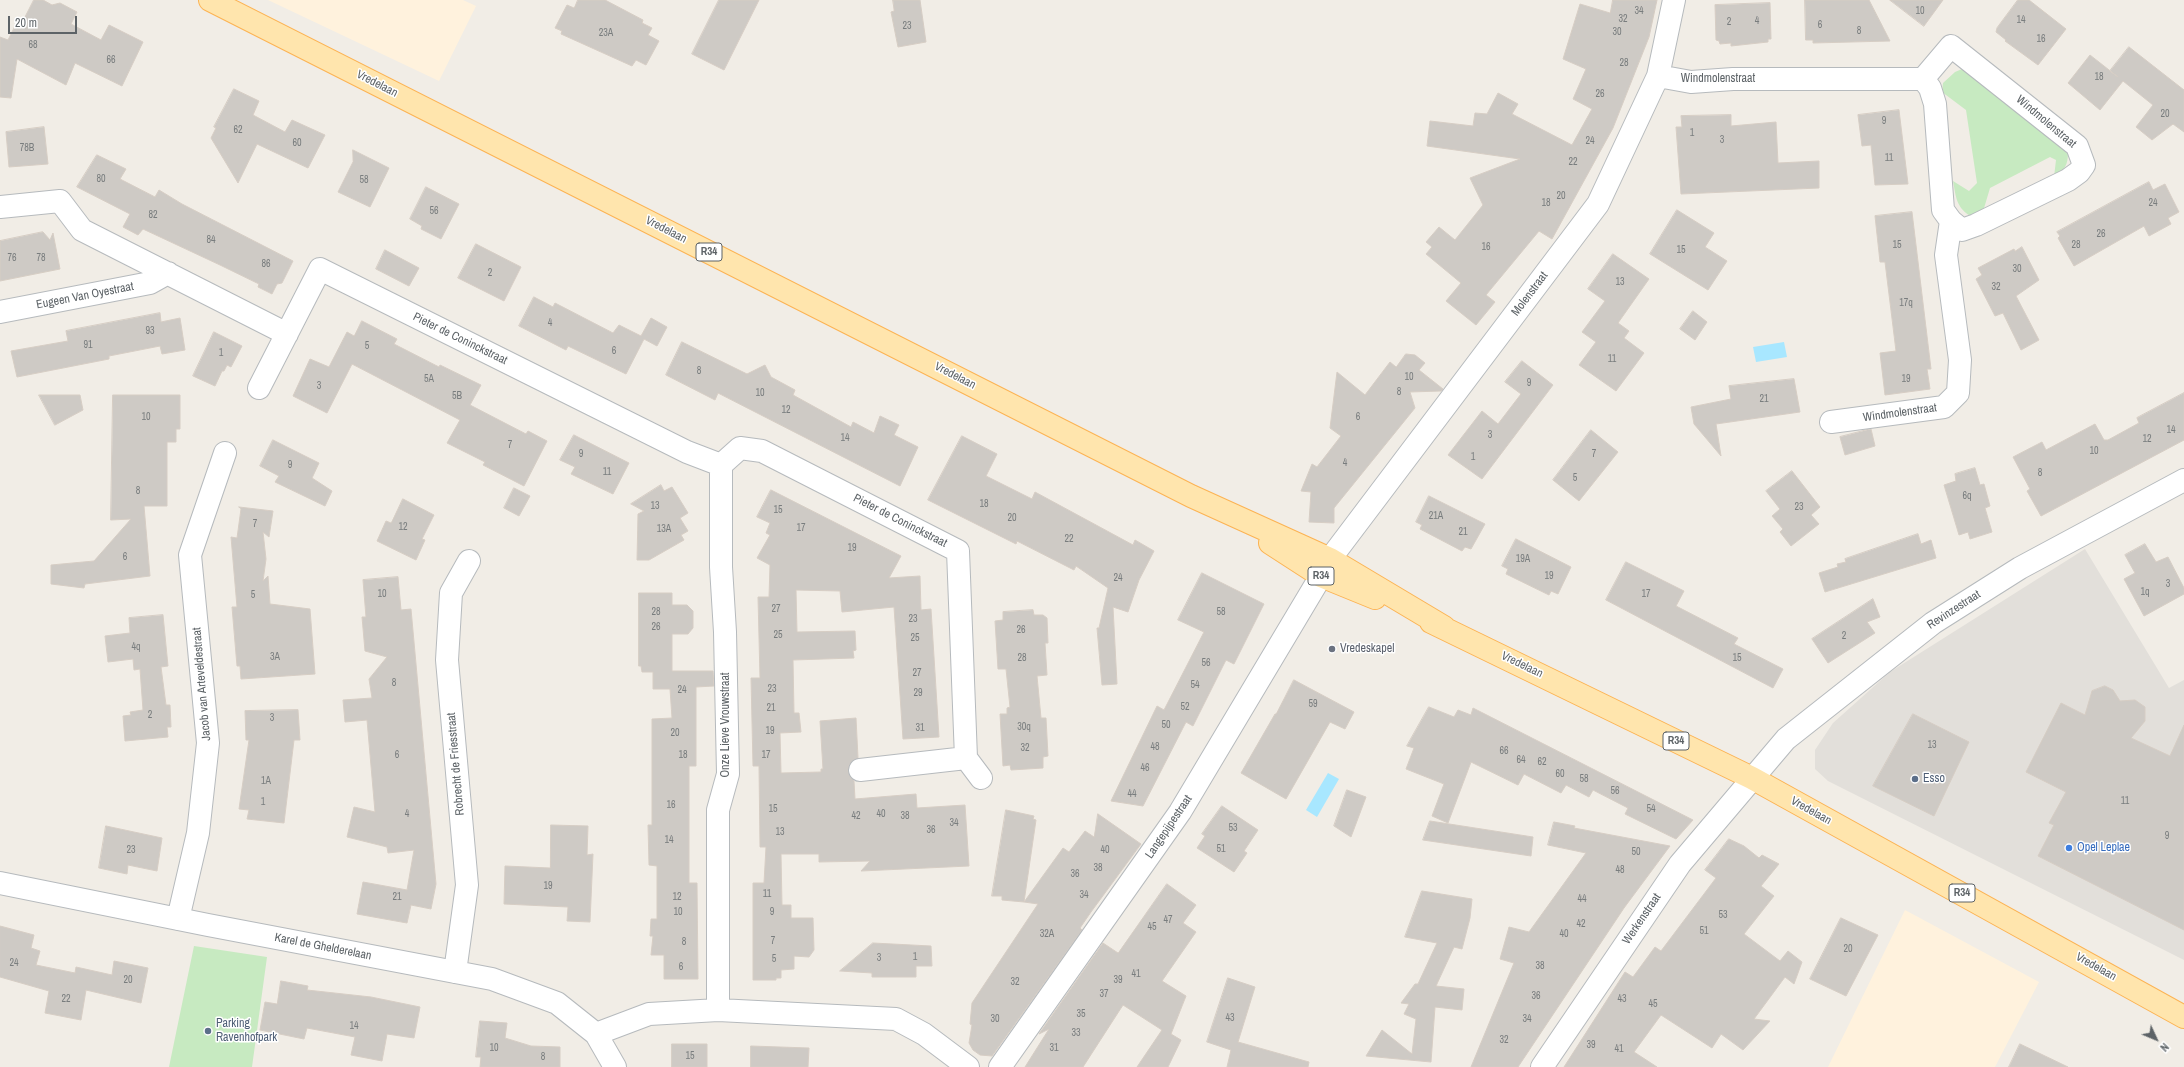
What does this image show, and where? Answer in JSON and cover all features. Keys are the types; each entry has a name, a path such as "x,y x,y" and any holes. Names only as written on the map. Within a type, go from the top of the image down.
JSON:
{"main road":[{"name":"Vredelaan","path":"210,0 1208,504 1325,567 1752,778 2180,1013"}],"street":[{"name":"Molenstraat","path":"1325,567 1598,204 1658,76 1674,0"},
{"name":"Windmolenstraat","path":"1658,76 1691,82 1733,79 1923,79 1951,46 2077,146 2084,165 2079,172 2068,180 1976,225 1962,230 1950,221 1943,210 1934,104 1930,88 1923,79"},
{"path":"0,207 60,201 82,230 287,334"},
{"name":"Windmolenstraat","path":"1831,422 1944,407 1958,393 1960,360 1946,255 1950,221"},
{"name":"Pieter de Coninckstraat","path":"259,388 320,269 687,452 721,465 740,448 762,451 958,551 966,758"},
{"name":"Eugeen Van Oyestraat","path":"0,312 150,282 168,273"},
{"name":"Jacob van Arteveldestraat","path":"178,919 198,834 208,743 190,556 225,453"},
{"name":"Onze Lieve Vrouwstraat","path":"718,1010 718,810 728,774 725,632 721,567 721,465"},
{"name":"Revinzestraat","path":"1752,778 1786,739 1933,623 2020,568 2184,480"},
{"name":"Robrecht de Friesstraat","path":"455,972 467,884 447,660 451,593 469,561"},
{"name":"Langepijpestraat","path":"1000,1067 1180,812 1325,567"},
{"path":"860,770 966,758 981,778"},
{"name":"Werkenstraat","path":"1542,1067 1680,864 1752,778"},
{"name":"Karel de Ghelderelaan","path":"0,883 178,919 492,979 557,1004 596,1034 615,1067"},
{"path":"596,1034 649,1014 718,1010 896,1019 924,1034 968,1067"}],"shaded area":[{"path":"268,0 463,0 476,6 439,81"},
{"path":"2085,549 2169,688 2184,680 2184,960 1828,781 1815,769 1815,750 1833,723 1890,672"},
{"path":"1905,910 2039,982 1995,1067 1828,1067"}],"green space":[{"path":"1962,69 2068,152 2065,167 2054,177 2056,160 2050,157 1990,188 1982,215 1972,217 1960,206 1956,197 1953,181 1969,191 1977,183 1966,110 1942,92 1943,83 1955,72"},
{"path":"194,946 267,957 252,1067 169,1067"}],"water":[{"path":"1784,342 1787,357 1756,362 1753,347"},
{"path":"1328,773 1339,779 1317,817 1306,810"}],"building":[{"path":"34,0 43,0 52,5 60,3 77,12 71,24 101,40 109,25 143,42 122,86 75,63 66,85 17,59 11,98 0,97 0,37 8,40 15,26 19,28"},
{"path":"578,0 605,0 643,20 642,23 652,28 648,35 659,41 646,65 636,60 632,66 561,34 562,31 555,28 567,5 574,8"},
{"path":"719,0 759,0 724,70 692,54"},
{"path":"893,0 920,0 926,42 898,47 891,12 894,11"},
{"path":"1613,0 1657,0 1649,37 1613,128 1552,239 1539,231 1486,295 1495,302 1476,325 1446,301 1461,283 1426,254 1432,247 1426,242 1439,227 1455,240 1483,205 1470,178 1520,159 1427,146 1430,121 1473,126 1475,113 1487,114 1498,93 1518,104 1512,114 1572,145 1592,109 1573,99 1586,69 1563,59 1580,4 1610,13"},
{"path":"1805,0 1869,0 1890,41 1813,43 1813,40 1806,40"},
{"path":"1890,0 1943,0 1924,26"},
{"path":"2018,0 2029,0 2066,29 2038,65 2005,41 2006,40 1996,32 1997,28"},
{"path":"1770,3 1771,39 1768,39 1768,42 1731,46 1731,43 1720,44 1719,41 1716,40 1715,5"},
{"path":"2129,47 2184,90 2184,132 2173,124 2152,140 2136,127 2153,105 2123,81 2100,110 2068,83 2090,55 2110,71"},
{"path":"234,89 259,101 253,115 285,132 292,120 325,135 308,168 257,144 238,183 211,138 216,128 214,127"},
{"path":"1899,110 1908,184 1875,185 1871,145 1862,146 1858,115"},
{"path":"1731,115 1731,126 1776,122 1778,163 1819,161 1819,188 1681,194 1676,127 1682,127 1681,116"},
{"path":"44,127 48,164 9,167 6,132"},
{"path":"353,150 389,168 370,207 338,192 353,162"},
{"path":"97,155 126,169 120,179 155,197 159,190 182,204 293,261 282,283 277,284 272,294 258,287 259,284 143,229 138,235 123,227 130,214 77,187"},
{"path":"2149,182 2153,190 2165,184 2179,212 2168,218 2171,224 2149,236 2144,226 2074,266 2058,238 2060,236 2057,232"},
{"path":"426,187 459,204 441,239 421,229 422,226 410,219"},
{"path":"1677,210 1714,233 1705,247 1727,261 1708,290 1650,254"},
{"path":"1912,212 1931,369 1927,369 1930,389 1885,395 1880,353 1896,351 1885,262 1880,262 1875,216"},
{"path":"43,232 50,240 53,233 60,269 0,281 0,241"},
{"path":"476,244 521,267 504,301 458,278"},
{"path":"2022,247 2039,280 2016,296 2039,340 2021,350 2003,313 1995,316 1976,279 1982,275 1978,268 2014,249 2015,251"},
{"path":"385,250 419,268 409,286 376,269"},
{"path":"1613,254 1649,279 1618,323 1629,331 1624,338 1644,353 1616,391 1579,365 1596,342 1582,332 1605,301 1588,289"},
{"path":"534,297 553,307 555,303 613,333 619,325 641,336 651,318 667,327 657,346 644,339 626,374 568,346 566,350 519,326"},
{"path":"1693,311 1707,322 1695,340 1680,329"},
{"path":"160,313 161,322 180,318 185,350 162,354 160,346 109,356 109,359 17,377 11,351 68,341 66,331"},
{"path":"362,321 397,339 394,344 439,367 440,365 481,385 470,405 526,434 528,431 547,441 524,486 483,465 485,462 447,443 460,420 352,364 327,413 293,396 310,359 329,367 347,332 354,336"},
{"path":"214,332 242,346 231,367 227,365 224,371 222,371 215,386 193,376"},
{"path":"682,342 747,374 765,365 771,377 795,390 793,395 851,427 853,422 874,433 880,416 899,425 894,435 918,447 900,486 718,393 715,400 666,375"},
{"path":"1406,354 1415,355 1425,363 1419,370 1443,389 1441,391 1410,392 1415,408 1334,508 1334,523 1309,522 1311,492 1301,491 1312,464 1317,467 1341,436 1330,428 1337,372 1365,395 1390,362 1396,367"},
{"path":"1522,361 1553,385 1482,479 1448,455 1482,411 1498,424 1521,394 1505,382"},
{"path":"1794,379 1800,412 1716,424 1721,456 1694,424 1691,407 1731,399 1729,386"},
{"path":"2184,393 2184,440 2041,516 2027,491 2030,489 2013,457 2042,442 2046,450 2095,424 2104,440 2108,440 2139,423 2137,418"},
{"path":"39,395 80,395 83,410 55,425"},
{"path":"113,395 180,395 180,429 176,429 176,442 167,442 167,506 144,506 150,576 85,584 84,588 51,584 51,565 94,561 131,519 111,520"},
{"path":"1871,429 1875,446 1845,455 1840,437"},
{"path":"1591,430 1618,452 1579,501 1553,480"},
{"path":"574,435 629,463 613,494 571,474 575,467 560,460"},
{"path":"962,436 997,454 986,476 1032,499 1035,492 1133,545 1135,540 1154,551 1139,580 1128,612 1113,607 1117,684 1102,685 1097,628 1099,628 1108,588 1076,566 1074,570 1017,541 1016,544 928,500"},
{"path":"273,440 319,463 312,478 332,491 325,506 275,482 279,476 260,466"},
{"path":"1975,468 1980,485 1984,484 1990,506 1985,508 1992,532 1970,539 1968,532 1959,535 1944,485 1956,481 1955,474"},
{"path":"1792,471 1820,507 1811,515 1819,524 1791,546 1780,532 1783,529 1772,516 1780,509 1766,491"},
{"path":"661,485 664,491 672,487 688,513 680,518 688,531 681,535 684,540 649,560 637,560 638,514 644,511 631,504"},
{"path":"514,488 530,496 519,516 504,508"},
{"path":"771,490 901,556 889,578 920,576 921,610 931,609 939,737 903,739 894,607 842,612 840,591 796,590 797,632 855,631 856,650 853,651 854,658 793,660 794,713 799,713 801,732 780,733 781,773 821,772 821,769 823,769 820,721 856,718 858,758 849,765 848,771 854,781 855,799 916,794 917,808 965,805 969,866 861,871 870,861 819,862 819,854 781,854 782,905 791,905 791,918 813,918 814,950 809,957 794,956 794,969 781,970 781,978 776,978 776,980 753,980 753,883 764,883 766,847 760,847 759,766 753,766 751,678 760,678 758,597 769,597 770,565 757,558 770,535 766,533 770,523 757,517"},
{"path":"1429,496 1485,524 1471,549 1465,547 1462,551 1420,529 1422,525 1416,522"},
{"path":"403,499 434,515 422,539 425,540 416,560 377,541 386,521 391,523"},
{"path":"239,507 273,511 269,537 263,532 266,559 263,581 268,576 270,604 310,609 315,674 241,679 240,666 237,666 232,607 237,607 231,537 237,538 241,509"},
{"path":"1918,534 1921,544 1931,540 1936,558 1825,592 1819,573 1838,567 1837,564 1846,562 1845,559"},
{"path":"1516,539 1571,567 1558,594 1551,591 1549,595 1506,574 1508,569 1502,566"},
{"path":"2145,544 2156,562 2168,557 2184,588 2184,594 2144,616 2124,579 2135,573 2125,555"},
{"path":"1626,562 1684,591 1676,606 1738,638 1734,644 1783,669 1773,688 1606,600"},
{"path":"1202,573 1264,604 1234,664 1226,660 1193,726 1186,722 1143,806 1111,801 1157,706 1164,710 1204,632 1178,620"},
{"path":"398,577 401,610 411,609 436,884 431,909 411,905 407,923 357,914 363,882 407,890 414,850 388,853 387,847 347,837 354,807 375,812 367,720 345,722 343,700 372,698 369,679 387,657 365,651 362,617 366,617 363,580"},
{"path":"639,593 672,593 672,605 687,605 693,611 693,628 688,634 672,634 672,671 713,671 714,686 696,687 696,766 689,766 689,883 697,883 698,979 664,979 664,955 651,955 653,936 650,936 651,919 657,919 657,866 649,865 648,825 652,825 652,719 672,718 670,689 653,689 653,672 642,672 641,666 639,666"},
{"path":"1873,599 1880,617 1867,622 1875,633 1828,663 1812,639"},
{"path":"1033,610 1034,615 1043,615 1047,618 1048,643 1045,643 1047,675 1037,676 1041,718 1046,718 1048,756 1043,757 1043,768 1011,770 1010,765 1003,766 1000,714 1007,714 1007,708 1010,707 1006,669 998,669 995,621 1003,620 1003,612"},
{"path":"163,615 168,666 161,667 166,705 170,705 171,727 167,727 168,737 125,741 123,716 131,715 130,712 143,710 140,669 134,670 133,659 108,662 105,636 130,633 129,618"},
{"path":"1294,680 1354,712 1345,729 1330,722 1286,799 1241,773"},
{"path":"2105,686 2113,690 2120,701 2135,700 2145,707 2145,721 2131,738 2170,756 2184,725 2184,930 2038,856 2054,825 2049,823 2066,792 2026,772 2061,703 2085,715 2092,691"},
{"path":"1429,707 1454,717 1458,710 1471,715 1473,708 1693,820 1676,839 1625,814 1628,808 1593,790 1589,797 1566,785 1561,793 1524,774 1518,785 1471,762 1448,823 1432,816 1444,784 1406,769 1414,748 1407,746"},
{"path":"298,710 300,740 294,740 284,823 247,819 249,810 239,809 249,740 246,740 245,711"},
{"path":"1913,714 1969,742 1934,816 1873,786"},
{"path":"1347,790 1366,797 1351,837 1334,826"},
{"path":"1222,806 1258,830 1244,851 1247,853 1234,872 1197,848 1205,836 1202,834"},
{"path":"1006,810 1034,816 1033,819 1036,820 1024,902 1002,900 1002,896 992,896"},
{"path":"1098,814 1141,844 1091,912 1080,928 1082,930 992,1056 980,1055 973,1050 969,1043 972,1025 970,1024 972,1003 1038,904 1024,902 1063,848 1069,852 1085,831 1094,837"},
{"path":"1430,821 1533,837 1531,856 1423,840"},
{"path":"1554,822 1575,826 1574,828 1670,846 1624,908 1518,1067 1471,1067 1514,963 1500,959 1509,927 1529,932 1586,853 1548,845"},
{"path":"551,825 588,826 587,855 593,854 590,922 567,921 568,907 504,904 505,866 550,868"},
{"path":"106,826 162,838 157,871 128,865 127,874 99,868"},
{"path":"1729,839 1744,846 1759,858 1762,855 1779,864 1761,886 1774,896 1744,934 1780,961 1788,951 1802,962 1794,984 1785,977 1754,1019 1770,1021 1743,1050 1721,1034 1712,1048 1661,1015 1634,1052 1657,1067 1564,1067 1625,972 1633,977 1655,947 1661,951 1716,878 1705,870"},
{"path":"1167,884 1196,905 1183,923 1196,932 1162,981 1186,996 1171,1034 1181,1040 1168,1067 1137,1067 1162,1030 1123,1005 1083,1067 1025,1067 1049,1029 1039,1034 1103,943 1118,953"},
{"path":"1422,891 1472,899 1470,918 1462,949 1454,947 1436,986 1464,989 1462,1010 1435,1007 1431,1062 1366,1056 1382,1030 1412,1054 1416,1019 1404,1014 1409,1004 1401,1003 1415,984 1418,984 1437,943 1405,937"},
{"path":"1841,918 1878,935 1846,996 1810,979"},
{"path":"0,926 34,935 31,948 40,951 36,965 75,973 76,967 112,975 114,961 148,968 141,1003 86,990 81,1020 45,1013 49,991 0,977"},
{"path":"873,943 931,946 932,966 916,966 916,977 872,977 872,973 840,971"},
{"path":"1228,978 1255,987 1238,1042 1309,1062 1308,1067 1227,1067 1231,1050 1207,1042"},
{"path":"281,981 308,986 307,990 371,997 420,1007 414,1038 387,1034 382,1061 351,1055 355,1037 307,1028 304,1039 260,1030 265,1002 277,1004"},
{"path":"480,1021 507,1023 505,1038 531,1046 560,1047 560,1067 480,1067 481,1057 476,1057"},
{"path":"672,1044 707,1044 707,1067 672,1067"},
{"path":"2020,1044 2068,1067 2009,1067"},
{"path":"751,1046 809,1048 808,1067 751,1067"}],"place":[{"name":"Vredeskapel","path":"1332,649"},
{"name":"Esso","path":"1915,779"},
{"name":"Opel Leplae","path":"2069,848"},
{"name":"Parking Ravenhofpark","path":"208,1031"}]}
